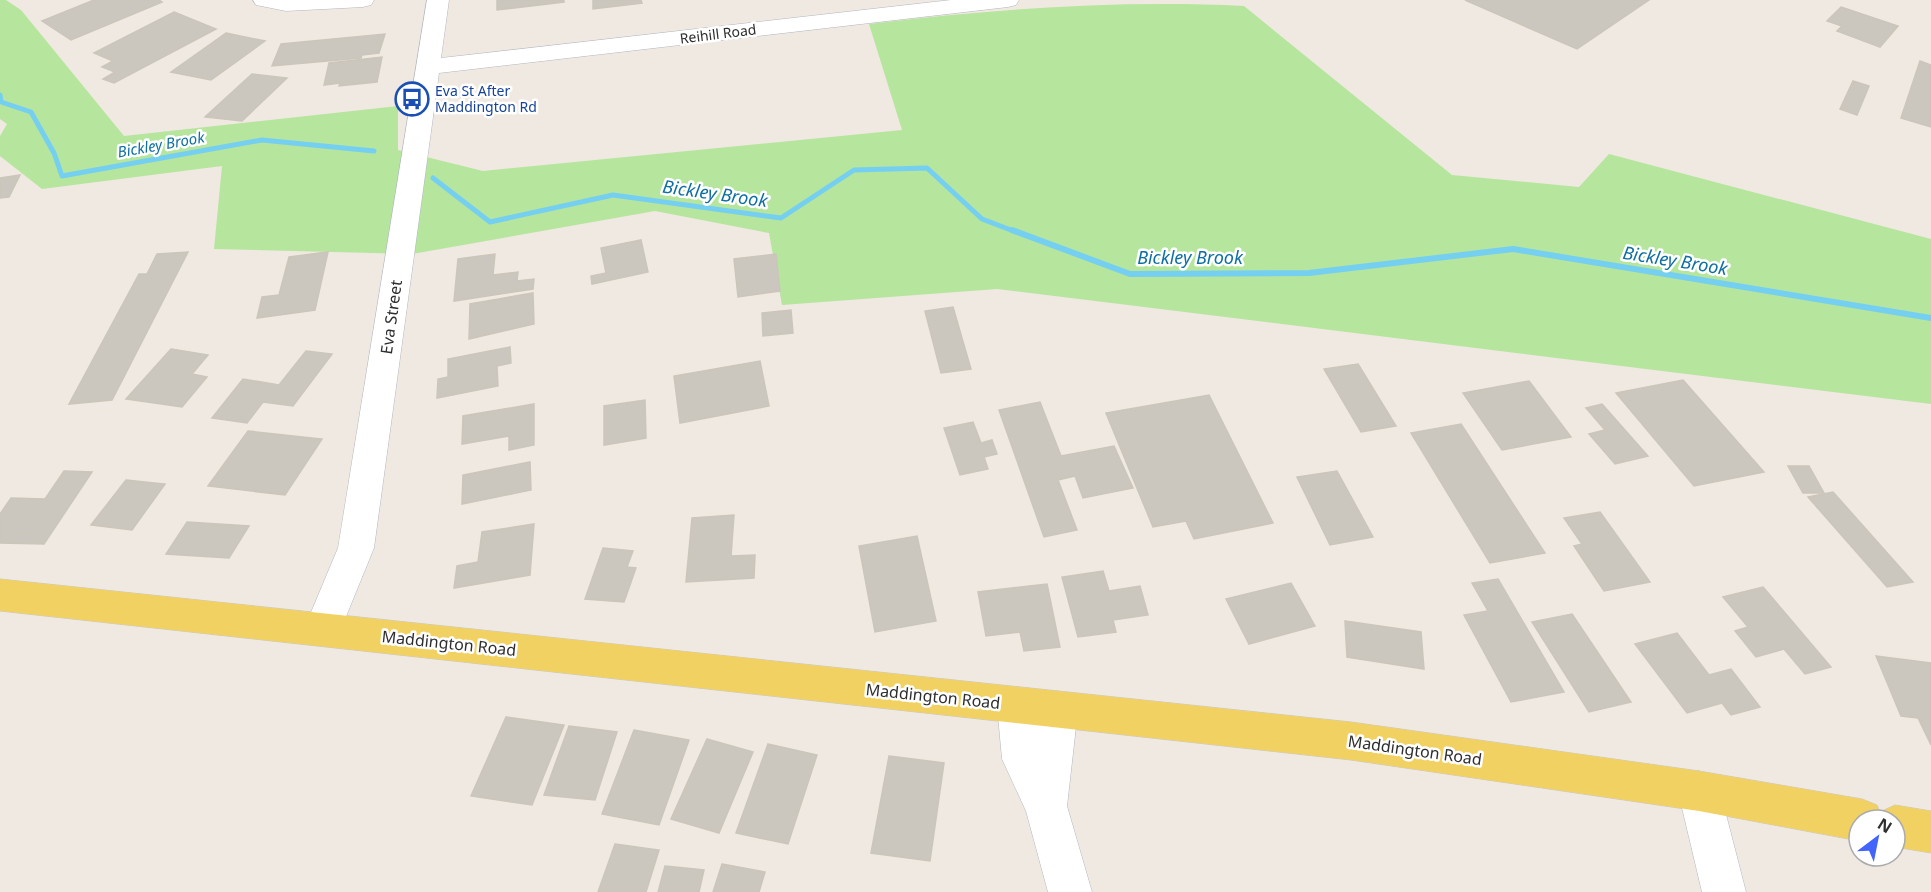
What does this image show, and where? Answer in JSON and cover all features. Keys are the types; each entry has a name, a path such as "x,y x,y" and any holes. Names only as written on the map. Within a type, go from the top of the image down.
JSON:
{"main road":[{"name":"Maddington Road","path":"0,595 1352,741 1699,791 1847,817"},
{"path":"1907,828 1931,832"}],"street":[{"path":"264,0 286,4 363,0"},
{"name":"Eva Street","path":"323,629 357,548 438,0"},
{"name":"Reihill Road","path":"428,67 1008,0"},
{"path":"1017,705 1022,759 1046,806 1070,892"},
{"path":"1046,806 1058,709"},
{"path":"1699,791 1724,892"}],"green space":[{"path":"0,0 6,0 21,10 124,136 398,106 398,150 483,171 902,130 869,24 1056,7 1150,4 1244,6 1452,175 1579,187 1609,154 1931,239 1931,404 997,289 782,305 769,233 655,211 412,254 214,249 222,166 42,189 0,156 0,136 7,124 0,119"}],"building":[{"path":"94,0 159,0 162,2 71,40 42,21"},
{"path":"497,0 564,0 564,2 497,10"},
{"path":"593,0 641,0 642,3 593,9"},
{"path":"1465,0 1649,0 1577,49"},
{"path":"1841,7 1898,26 1880,47 1837,31 1842,26 1827,21"},
{"path":"174,12 216,29 114,83 103,79 115,72 102,67 113,61 94,53"},
{"path":"226,33 265,41 211,80 171,72"},
{"path":"385,34 379,53 362,55 361,58 272,66 281,44"},
{"path":"382,57 377,82 339,86 340,83 324,85 329,63"},
{"path":"1920,61 1931,65 1931,127 1901,118"},
{"path":"252,74 287,78 242,121 205,117"},
{"path":"1853,81 1869,86 1857,115 1840,109"},
{"path":"20,175 9,197 0,198 0,178"},
{"path":"641,240 648,272 592,284 591,276 606,273 601,248"},
{"path":"188,252 112,400 69,404 139,274 147,274 157,254"},
{"path":"328,252 315,310 257,318 262,297 279,295 289,257"},
{"path":"495,254 493,275 518,272 517,281 534,279 533,289 454,301 458,259"},
{"path":"776,254 780,291 738,297 734,259"},
{"path":"533,293 534,324 469,339 470,304"},
{"path":"953,307 971,369 941,373 925,311"},
{"path":"791,310 793,333 763,336 762,313"},
{"path":"510,347 511,363 497,366 498,386 437,398 438,379 448,377 448,359"},
{"path":"171,349 208,355 192,374 207,377 182,407 126,399"},
{"path":"306,351 332,354 293,406 263,402 247,423 212,418 243,379 279,385"},
{"path":"760,361 769,406 680,423 674,376"},
{"path":"1358,364 1396,426 1361,432 1324,369"},
{"path":"1683,380 1764,472 1694,486 1616,393"},
{"path":"1529,381 1571,437 1502,450 1463,393"},
{"path":"1209,395 1273,523 1194,539 1186,521 1153,527 1106,413"},
{"path":"645,400 646,438 604,445 604,406"},
{"path":"1040,402 1061,456 1114,446 1133,488 1083,498 1075,476 1058,480 1077,530 1044,537 999,410"},
{"path":"534,404 534,445 509,450 509,436 462,444 463,416"},
{"path":"1602,404 1648,456 1615,464 1589,434 1605,430 1586,408"},
{"path":"973,422 981,443 992,440 997,454 984,457 988,469 960,475 944,428"},
{"path":"1461,424 1545,553 1490,563 1411,433"},
{"path":"248,431 322,439 285,495 208,486"},
{"path":"530,462 531,490 462,504 463,475"},
{"path":"1788,466 1809,466 1824,493 1803,493"},
{"path":"64,471 92,472 44,544 0,543 0,514 11,498 45,499"},
{"path":"1337,471 1373,537 1330,545 1297,477"},
{"path":"126,480 165,484 132,530 91,525"},
{"path":"1833,492 1913,582 1887,587 1808,497"},
{"path":"1600,512 1650,582 1604,591 1574,546 1582,544 1564,518"},
{"path":"734,515 731,556 755,555 754,578 686,582 692,518"},
{"path":"187,522 249,526 229,558 166,554"},
{"path":"534,524 530,575 454,588 457,566 478,562 482,532"},
{"path":"917,536 936,621 875,632 859,546"},
{"path":"603,548 633,551 627,567 636,568 624,602 585,599"},
{"path":"1103,571 1109,591 1140,586 1148,615 1113,620 1116,632 1078,637 1062,577"},
{"path":"1498,579 1564,692 1511,702 1464,615 1488,611 1472,583"},
{"path":"1291,583 1315,626 1249,644 1226,599"},
{"path":"1047,584 1060,647 1024,651 1020,632 986,636 978,592"},
{"path":"1763,587 1831,667 1805,674 1784,649 1756,657 1735,631 1748,627 1723,597"},
{"path":"1572,614 1631,702 1589,712 1532,622"},
{"path":"1345,621 1421,632 1424,669 1347,657"},
{"path":"1677,633 1709,675 1731,669 1760,707 1731,715 1722,703 1687,713 1635,644"},
{"path":"1876,656 1931,663 1931,745 1918,718 1901,716"},
{"path":"506,717 564,725 532,805 471,796"},
{"path":"569,726 617,732 595,800 544,795"},
{"path":"634,730 689,740 659,825 602,814"},
{"path":"707,739 753,752 719,833 671,819"},
{"path":"768,744 817,755 788,844 736,833"},
{"path":"889,756 944,763 930,861 871,853"},
{"path":"615,844 659,850 646,892 598,892"},
{"path":"722,864 765,872 759,892 713,892"},
{"path":"665,866 704,870 699,892 658,892"}],"waterway":[{"name":"Bickley Brook","path":"0,95 1,102 31,112 54,153 62,176 262,140 374,151"},
{"name":"Bickley Brook","path":"433,178 490,222 613,195 781,218 854,170 927,168 982,219 1016,232"},
{"name":"Bickley Brook","path":"1012,230 1130,274 1309,273 1513,249 1931,318"}],"place":[{"name":"Eva St After Maddington Rd","path":"412,99"}]}
